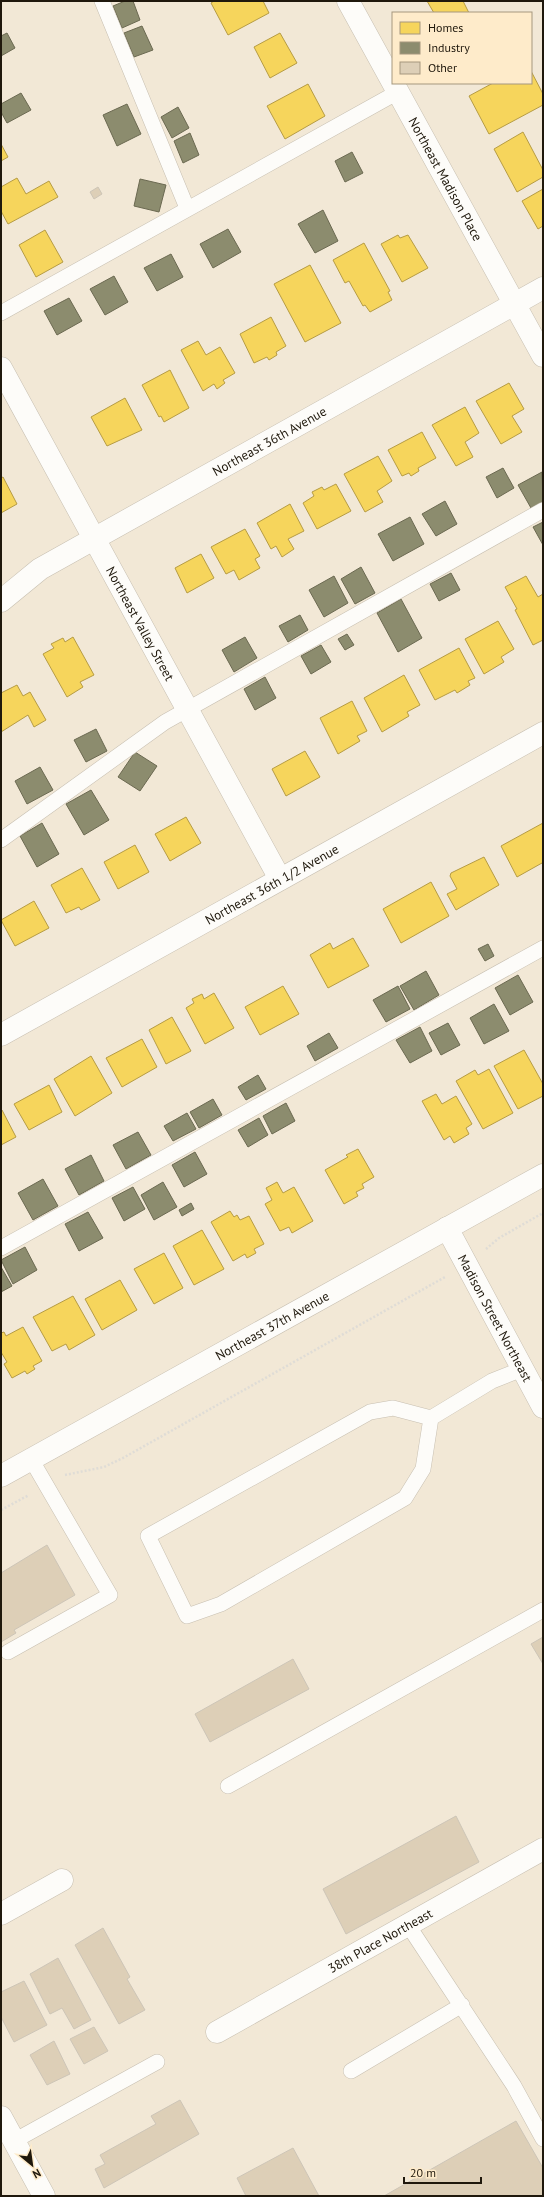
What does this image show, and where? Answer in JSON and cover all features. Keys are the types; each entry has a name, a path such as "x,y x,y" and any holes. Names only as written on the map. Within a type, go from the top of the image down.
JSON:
{"street":[{"name":"Northeast Madison Place","path":"348,1 392,81"},
{"name":"Northeast Madison Place","path":"394,84 543,356"},
{"name":"Northeast 36th Avenue","path":"1,601 40,569 95,540 543,288"},
{"name":"Northeast Valley Street","path":"4,380 95,540 280,880"},
{"name":"Northeast 36th 1/2 Avenue","path":"1,1035 543,733"},
{"name":"Northeast 37th Avenue","path":"1,1476 543,1175"},
{"name":"Madison Street Northeast","path":"447,1228 543,1407"},
{"name":"38th Place Northeast","path":"217,2032 543,1849"},
{"path":"1,1914 62,1880"},
{"path":"1,2117 44,2196"}],"lane":[{"path":"102,1 186,208"},
{"path":"1,313 186,208 398,92"},
{"path":"1,840 164,722 543,510"},
{"path":"1,1248 543,948"},
{"path":"431,1418 423,1469 405,1498 221,1604 187,1616 148,1536 370,1412 393,1408 431,1418 492,1381 522,1369"},
{"path":"8,1652 110,1595 47,1484 31,1459"},
{"path":"228,1786 543,1610"},
{"path":"408,1925 514,2086 543,2140"},
{"path":"350,2071 462,2005"},
{"path":"14,2141 157,2062"}],"path":[{"path":"486,1249 499,1238 543,1213"},
{"path":"1,1510 69,1473 104,1467 123,1458 443,1278"}],"building: Homes":[{"path":"214,1 263,1 269,13 228,35 211,3"},
{"path":"427,1 463,1 468,12 433,12"},
{"path":"280,33 297,63 270,78 254,47"},
{"path":"532,73 543,94 543,105 489,134 469,96 491,84 532,84"},
{"path":"308,84 325,116 285,139 267,106"},
{"path":"523,132 543,170 543,177 517,192 494,149"},
{"path":"1,144 8,157 1,161"},
{"path":"17,178 26,194 49,181 58,197 8,224 1,211 1,187"},
{"path":"543,189 543,226 538,229 522,201"},
{"path":"45,230 63,262 36,277 19,245"},
{"path":"398,235 400,238 408,235 428,268 402,282 381,244"},
{"path":"364,243 390,291 388,292 392,300 370,312 365,305 363,306 349,281 345,283 333,260"},
{"path":"310,265 341,323 305,342 274,284"},
{"path":"271,317 286,346 276,352 277,355 269,360 267,357 254,363 240,334"},
{"path":"198,341 206,355 220,347 235,373 223,380 225,383 217,389 214,384 203,391 181,350"},
{"path":"170,370 189,408 164,422 161,416 159,417 142,385"},
{"path":"509,383 524,409 512,416 522,432 501,444 476,401"},
{"path":"125,398 142,430 107,446 91,417"},
{"path":"465,407 479,433 465,442 473,457 456,466 432,425"},
{"path":"422,432 436,458 418,468 419,471 411,476 409,473 402,476 388,450"},
{"path":"378,456 392,481 377,491 383,502 365,512 344,474"},
{"path":"3,477 17,504 1,513 1,478"},
{"path":"336,484 351,511 317,529 303,503 314,496 312,492 322,487 324,490"},
{"path":"290,504 304,531 288,539 294,549 282,557 276,546 271,549 257,523"},
{"path":"245,529 260,556 255,559 260,568 239,580 234,570 226,574 211,547"},
{"path":"201,554 214,578 187,593 175,568"},
{"path":"526,576 538,597 543,594 543,640 533,645 515,610 517,609 505,587"},
{"path":"498,621 514,649 501,657 504,662 484,674 465,639"},
{"path":"73,637 94,675 80,682 83,687 67,697 43,654 54,648 51,644 63,638 65,642"},
{"path":"459,648 475,678 468,681 470,685 457,693 455,690 435,700 419,670"},
{"path":"404,675 420,705 407,712 409,716 382,732 364,698"},
{"path":"17,685 23,696 30,692 46,720 34,727 28,715 1,732 1,693"},
{"path":"352,701 367,731 357,736 360,741 338,754 320,718"},
{"path":"305,751 320,777 286,796 272,769"},
{"path":"186,817 201,843 170,861 155,834"},
{"path":"543,823 543,865 542,863 517,877 501,846"},
{"path":"135,845 149,872 118,889 104,862"},
{"path":"484,857 499,885 456,910 447,894 457,889 450,876 451,873"},
{"path":"82,868 100,900 81,910 79,907 66,913 51,885"},
{"path":"431,882 449,916 401,943 383,909"},
{"path":"34,901 49,928 15,946 1,920"},
{"path":"353,938 369,966 328,988 310,955 330,943 333,949"},
{"path":"283,986 299,1014 260,1035 245,1007"},
{"path":"214,993 234,1028 205,1044 186,1008 194,1003 192,999 202,994 204,999"},
{"path":"172,1017 191,1051 166,1064 149,1030"},
{"path":"142,1039 157,1067 122,1087 106,1058"},
{"path":"524,1050 543,1084 543,1096 518,1109 494,1066"},
{"path":"91,1056 112,1093 75,1116 54,1079"},
{"path":"489,1069 513,1113 483,1129 456,1081 475,1070 478,1075"},
{"path":"49,1085 62,1112 29,1130 14,1104"},
{"path":"436,1094 442,1104 456,1096 472,1124 466,1128 469,1134 454,1143 450,1136 444,1140 422,1101"},
{"path":"2,1110 16,1137 1,1145 1,1111"},
{"path":"358,1149 374,1177 362,1184 364,1188 356,1192 358,1196 344,1204 325,1170 348,1157 346,1155"},
{"path":"277,1182 283,1193 294,1187 313,1221 292,1233 289,1227 280,1231 265,1204 272,1200 266,1188"},
{"path":"230,1211 234,1217 237,1215 240,1220 249,1216 264,1244 254,1249 256,1253 247,1258 245,1254 233,1261 211,1222"},
{"path":"202,1230 224,1269 194,1285 173,1246"},
{"path":"164,1253 183,1288 154,1304 134,1269"},
{"path":"120,1280 137,1310 102,1330 85,1299"},
{"path":"73,1296 95,1335 69,1350 66,1344 52,1351 33,1317"},
{"path":"23,1327 42,1361 33,1366 35,1369 27,1374 25,1371 12,1378 4,1364 7,1362 1,1352 1,1333 4,1332 6,1336"}],"building: Industry":[{"path":"125,1 133,1 140,20 122,28 113,6"},
{"path":"142,26 153,50 134,57 124,33"},
{"path":"7,33 15,48 1,56 1,36"},
{"path":"21,93 31,110 7,123 1,112 1,104"},
{"path":"127,104 141,134 117,146 103,115"},
{"path":"178,107 189,128 172,138 161,117"},
{"path":"190,133 199,155 183,163 174,141"},
{"path":"352,152 363,173 345,182 335,161"},
{"path":"140,179 166,185 159,212 134,206"},
{"path":"323,210 338,241 315,253 298,224"},
{"path":"228,229 241,252 213,268 200,244"},
{"path":"171,254 183,277 157,291 144,268"},
{"path":"114,276 128,302 105,315 90,289"},
{"path":"69,298 82,321 57,335 44,311"},
{"path":"503,468 514,488 497,498 486,477"},
{"path":"542,472 543,502 531,508 518,485"},
{"path":"445,501 457,524 436,536 422,514"},
{"path":"410,517 424,544 393,561 378,534"},
{"path":"543,522 543,545 533,527"},
{"path":"361,567 375,593 355,604 341,579"},
{"path":"451,573 460,590 439,601 430,584"},
{"path":"334,576 348,603 324,617 309,590"},
{"path":"401,599 422,638 398,652 377,613"},
{"path":"300,615 308,630 288,642 279,626"},
{"path":"347,634 354,645 345,650 338,639"},
{"path":"245,637 257,658 234,672 222,650"},
{"path":"321,645 331,662 311,674 301,656"},
{"path":"265,677 276,698 255,710 244,689"},
{"path":"96,729 107,751 86,762 74,740"},
{"path":"135,752 157,766 140,791 118,777"},
{"path":"40,767 53,790 27,804 15,781"},
{"path":"91,790 109,820 84,835 66,804"},
{"path":"42,823 59,854 37,867 20,836"},
{"path":"488,944 494,956 485,961 478,949"},
{"path":"426,971 439,995 414,1010 400,986"},
{"path":"518,975 533,1002 510,1015 495,988"},
{"path":"398,986 410,1009 386,1022 373,1000"},
{"path":"494,1004 509,1031 484,1044 470,1018"},
{"path":"448,1023 460,1045 441,1055 429,1033"},
{"path":"420,1027 432,1051 410,1063 396,1040"},
{"path":"329,1033 338,1048 315,1061 307,1046"},
{"path":"258,1075 266,1089 246,1100 238,1087"},
{"path":"213,1099 222,1115 199,1128 190,1112"},
{"path":"286,1103 295,1121 272,1134 263,1116"},
{"path":"187,1113 196,1129 173,1141 164,1126"},
{"path":"259,1118 268,1135 248,1147 238,1130"},
{"path":"138,1132 151,1155 126,1169 113,1145"},
{"path":"195,1152 207,1174 184,1187 172,1165"},
{"path":"91,1155 104,1181 79,1195 65,1169"},
{"path":"43,1179 58,1206 33,1220 18,1193"},
{"path":"163,1182 177,1207 154,1220 141,1195"},
{"path":"133,1187 145,1209 124,1221 112,1198"},
{"path":"191,1203 194,1209 182,1216 179,1210"},
{"path":"88,1212 103,1238 79,1251 65,1224"},
{"path":"25,1247 37,1270 13,1284 1,1260"},
{"path":"1,1267 12,1286 1,1292"}],"building: Other":[{"path":"98,187 102,194 94,199 90,192"},
{"path":"47,1545 75,1595 14,1630 16,1633 1,1642 1,1573"},
{"path":"543,1637 543,1664 531,1644"},
{"path":"293,1659 309,1689 210,1742 195,1714"},
{"path":"456,1816 479,1862 346,1934 323,1889"},
{"path":"103,1928 130,1977 127,1979 145,2010 119,2024 75,1945"},
{"path":"58,1958 91,2020 74,2029 62,2008 50,2014 30,1974"},
{"path":"24,1981 47,2025 14,2042 1,2017 1,1992"},
{"path":"94,2027 108,2051 84,2064 70,2039"},
{"path":"54,2041 70,2074 47,2085 30,2055"},
{"path":"180,2100 199,2134 104,2188 95,2169 105,2164 100,2155 156,2124 151,2116"},
{"path":"516,2121 543,2168 543,2196 384,2196"},
{"path":"293,2148 319,2196 246,2196 237,2178"}]}
